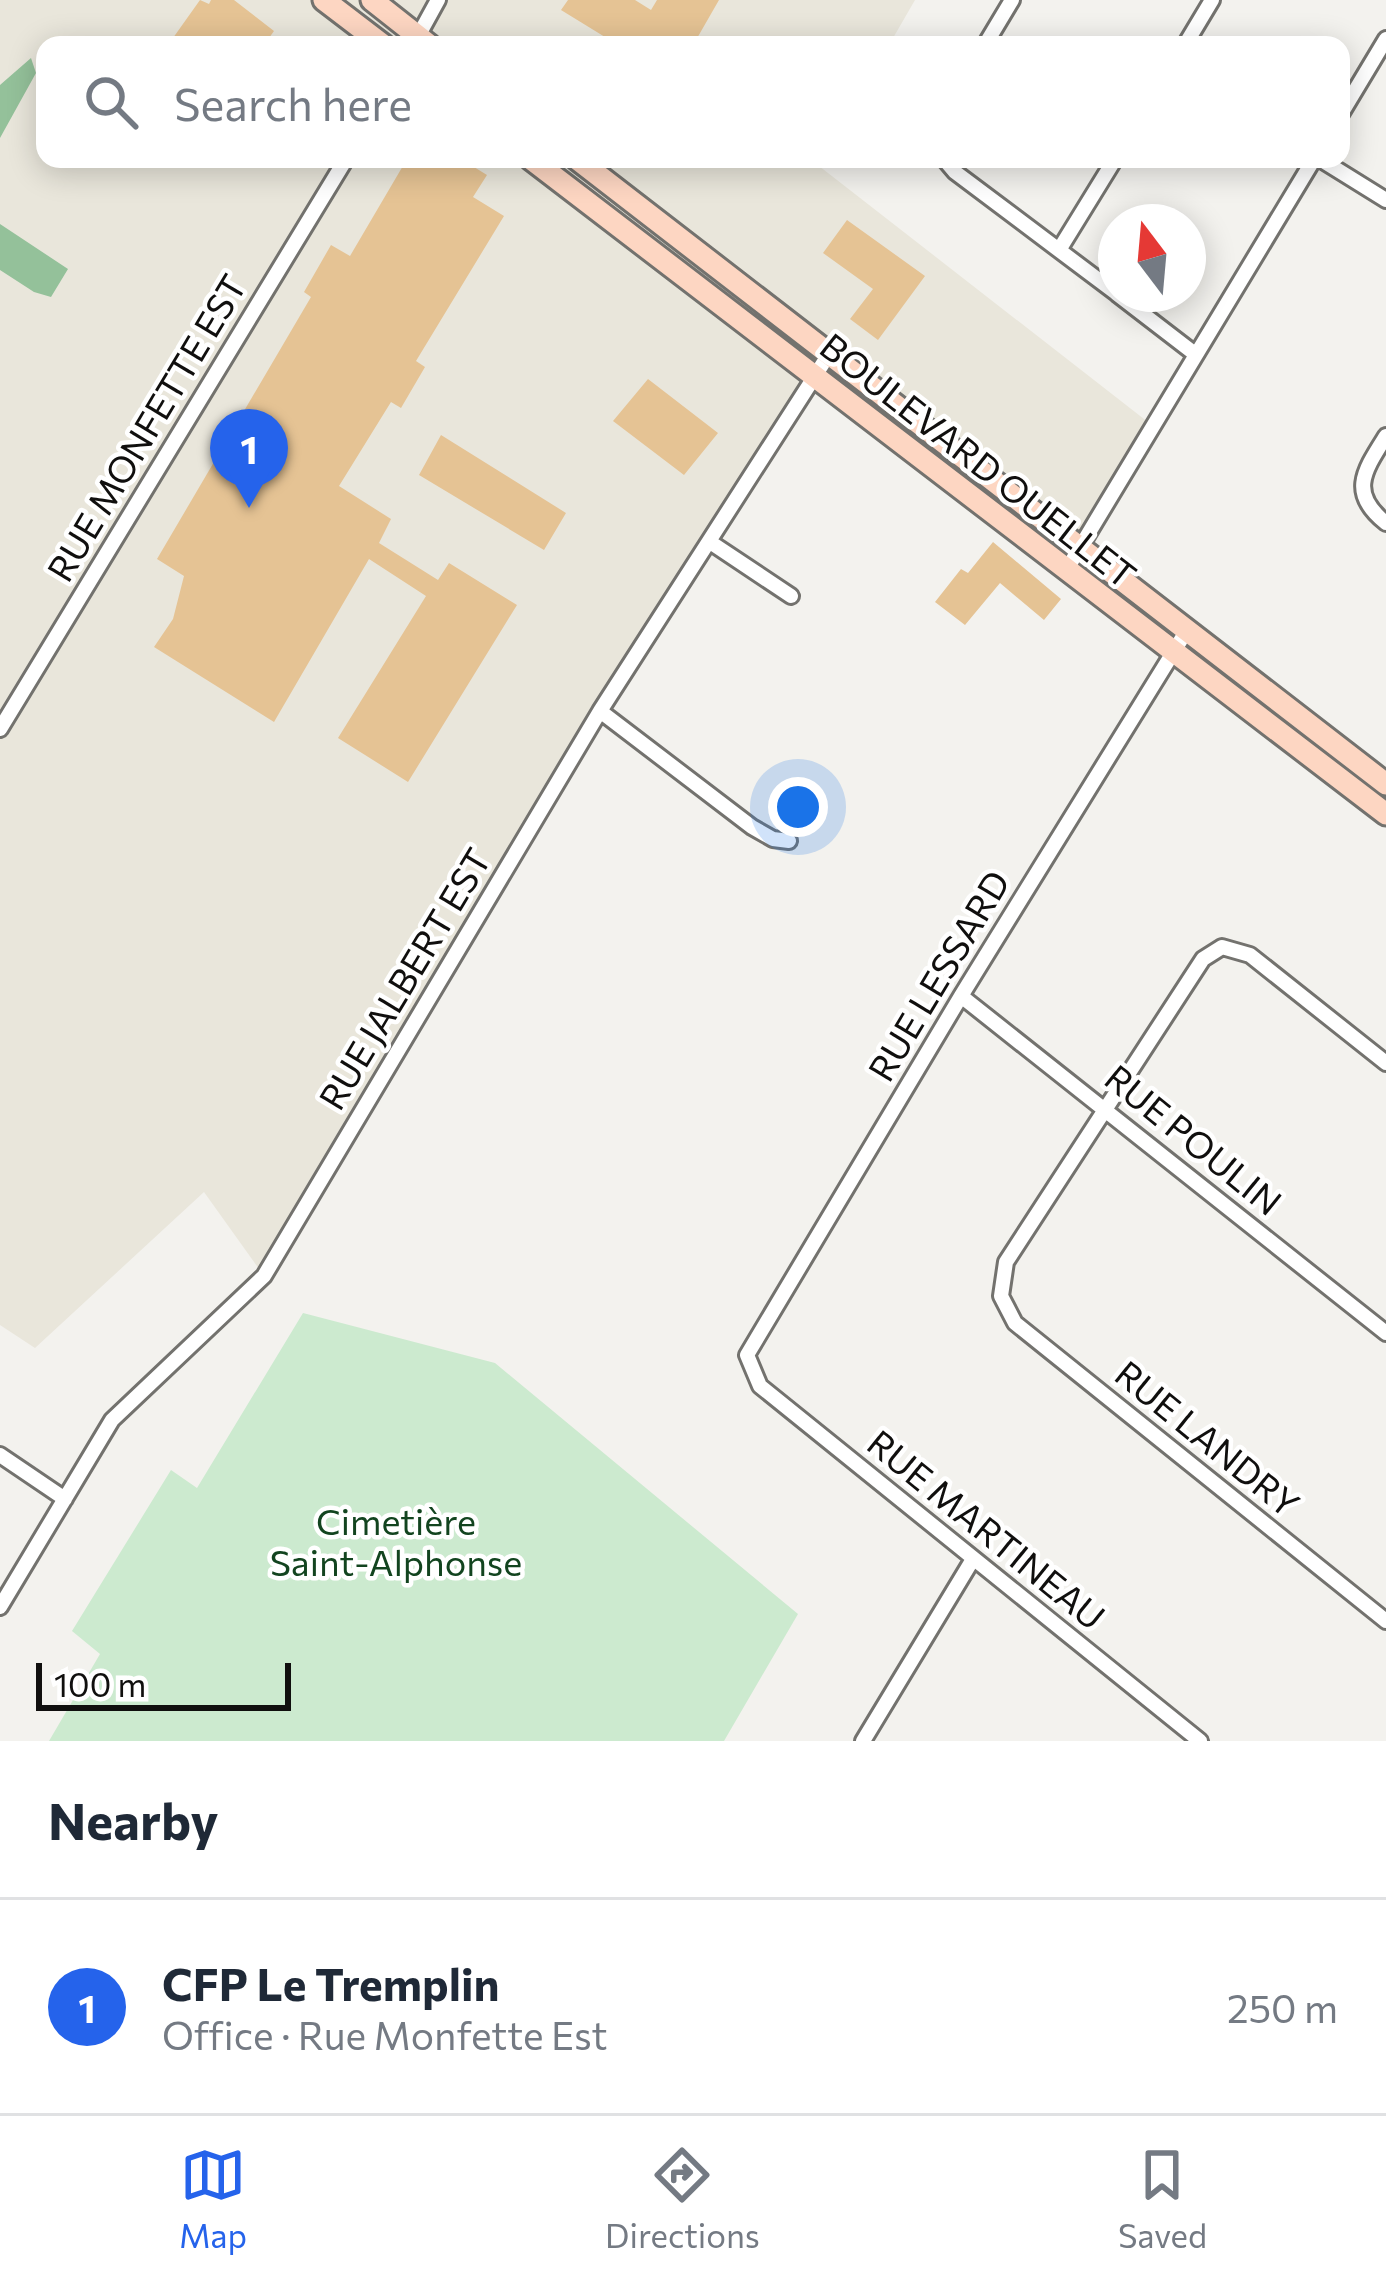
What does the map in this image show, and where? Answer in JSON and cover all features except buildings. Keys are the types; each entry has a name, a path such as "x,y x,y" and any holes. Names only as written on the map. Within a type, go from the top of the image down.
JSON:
{"street":[{"path":"324,0 371,36"},
{"path":"371,0 413,36"},
{"path":"423,36 438,0"},
{"path":"990,36 1012,0"},
{"path":"1190,36 1212,0"},
{"path":"1350,99 1386,39"},
{"name":"RUE MONFETTE EST","path":"0,729 341,168"},
{"name":"BOULEVARD OUELLET","path":"543,168 1386,814"},
{"name":"BOULEVARD OUELLET","path":"589,168 1386,784"},
{"path":"952,168 1098,280"},
{"path":"1059,250 1109,168"},
{"path":"1066,569 1311,168"},
{"path":"1332,168 1386,200"},
{"path":"1140,312 1195,354"},
{"name":"RUE JALBERT EST","path":"0,1606 125,1405 264,1276 600,711 829,354"},
{"path":"1386,436 1362,486 1363,498 1386,523"},
{"path":"710,542 791,596"},
{"name":"RUE LESSARD","path":"747,1355 1187,630"},
{"path":"600,711 752,827 789,841"},
{"path":"1107,1110 1203,959 1222,947 1250,955 1386,1063"},
{"name":"RUE POULIN","path":"961,996 1386,1333"},
{"name":"RUE LANDRY","path":"1107,1110 1006,1262 1000,1296 1015,1323 1386,1621"},
{"name":"RUE MARTINEAU","path":"747,1355 760,1386 1200,1741"},
{"path":"0,1455 64,1499"},
{"path":"867,1739 974,1559"}],"shaded area":[{"path":"0,0 915,0 894,36 36,36 36,168 822,168 1153,426 1067,569 816,378 600,711 264,1276 204,1192 35,1348 0,1325"}],"green space":[{"path":"31,58 36,73 0,138 0,85"},
{"path":"0,224 68,269 51,297 0,270"},
{"name":"Cimetière Saint-Alphonse","path":"303,1313 495,1363 798,1614 724,1741 49,1741 100,1654 72,1631 171,1470 197,1488"}],"place":[{"name":"CFP Le Tremplin","path":"249,508"}]}
